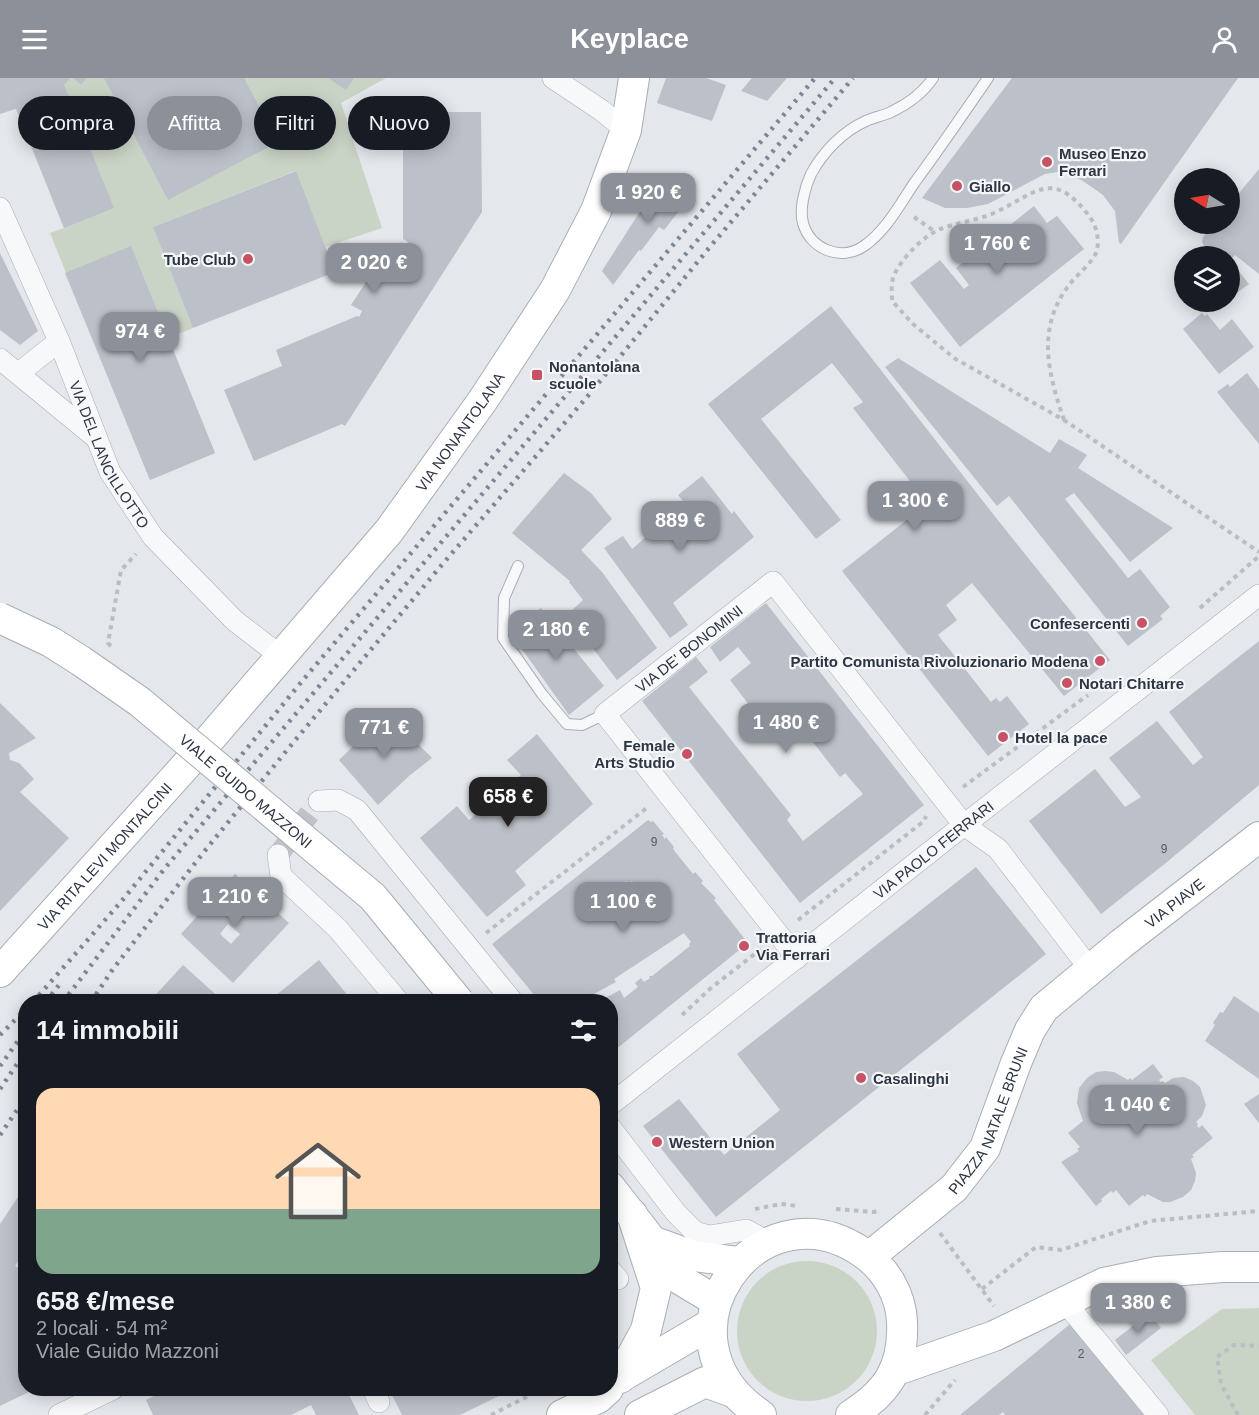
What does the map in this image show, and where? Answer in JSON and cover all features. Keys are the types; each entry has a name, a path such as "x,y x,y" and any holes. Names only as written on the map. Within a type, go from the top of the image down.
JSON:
{"main road":[{"name":"VIA NONANTOLANA","path":"208,741 389,531 483,400 555,290 596,211 626,130 634,78"},
{"name":"VIALE GUIDO MAZZONI","path":"0,618 51,642 81,660 140,702 373,897 452,994"},
{"name":"VIA RITA LEVI MONTALCINI","path":"0,972 208,741"},
{"name":"VIA PIAVE","path":"1090,969 1259,837"},
{"name":"PIAZZA NATALE BRUNI","path":"869,1257 954,1188 986,1148 1030,1030 1044,1008 1090,969"},
{"path":"618,1197 652,1241 661,1260 714,1313"},
{"path":"618,1376 646,1330 656,1288 632,1214"},
{"path":"761,1415 733,1392 720,1372 715,1357 714,1313 728,1275 739,1262 770,1242 788,1236 809,1234 828,1236 855,1247 869,1257 890,1281 902,1313 903,1339 894,1371 883,1390 870,1403 851,1415"},
{"path":"652,1241 693,1256 739,1262"},
{"path":"894,1371 994,1336 1104,1283 1157,1272 1259,1267"},
{"path":"618,1380 714,1313"},
{"path":"640,1415 705,1382 733,1392"},
{"path":"562,1415 600,1396"}],"street":[{"path":"553,78 626,130"},
{"name":"VIA DEL LANCILLOTTO","path":"0,208 59,341 110,472 153,537 235,621 282,657"},
{"path":"19,373 59,341"},
{"path":"0,359 95,437"},
{"name":"VIA DE' BONOMINI","path":"605,714 773,582 964,825"},
{"name":"VIA PAOLO FERRARI","path":"618,1099 1259,595"},
{"path":"605,714 797,958"},
{"path":"319,801 338,800 357,810 507,994"},
{"path":"964,825 998,849 1090,969"},
{"name":"VIALE GUIDO MAZZONI","path":"278,855 281,876 338,929 392,994"},
{"path":"618,1137 676,1213 695,1232 709,1236 746,1230 770,1242"},
{"path":"1065,1302 1158,1415"},
{"path":"58,1415 98,1396"}],"lane":[{"path":"933,78 923,92 892,111 865,121 842,135 811,174 803,199 803,222 812,240 827,251 842,254 863,247 886,224 988,78"},
{"path":"518,566 504,598 502,638 542,694 567,724 582,724 605,714"}],"path":[{"path":"1064,420 1052,384 1048,359 1048,333 1053,313 1064,291 1097,253 1099,239 1091,217 1070,195 1055,188 1029,194 994,213 934,231 921,241 900,265 892,279 892,301 913,324 954,358 1064,420 1259,552"},
{"path":"899,206 934,231"},
{"path":"108,644 121,570 153,537"},
{"path":"469,947 667,792"},
{"path":"982,1288 1036,1247 1061,1250 1150,1221 1259,1211"},
{"path":"1238,1415 1221,1384 1217,1357 1234,1346 1259,1346"},
{"path":"491,1415 528,1396"}],"green space":[{"path":"0,78 386,78 354,96 348,96 348,99 341,103 348,124 348,150 356,150 382,228 325,247 295,171 153,227 193,328 168,338 215,453 150,480 50,233 64,228 33,150 135,150 135,96 18,96 18,114 16,109 0,114"},
{"path":"807,1261 834,1266 857,1281 872,1304 877,1331 872,1358 857,1381 834,1396 807,1401 780,1396 757,1381 742,1358 737,1331 742,1304 757,1281 780,1266"},
{"path":"1259,1308 1259,1415 1195,1415 1151,1360 1222,1309"}],"building":[{"path":"0,78 70,78 64,85 68,96 18,96 18,113 16,108 0,114"},
{"path":"73,78 87,78 81,85"},
{"path":"104,78 244,78 254,97 254,150 263,150 168,200 135,137 135,96 113,96"},
{"path":"328,78 354,78 346,90"},
{"path":"666,78 706,78 726,85 712,121 657,103"},
{"path":"752,78 787,78 767,101 741,91"},
{"path":"1012,78 1238,78 1121,244 1115,211 1103,195 1070,175 1057,172 1045,174 988,204 967,208 945,208 922,198"},
{"path":"450,112 481,112 482,212 345,426 342,424 254,461 224,390 282,366 276,350 359,317 362,311 351,305 387,250 399,258 408,242 403,239 403,150 450,150"},
{"path":"33,150 90,150 114,208 64,228"},
{"path":"1259,169 1259,274 1240,259 1240,246 1204,246 1202,242 1206,234 1240,234 1240,192"},
{"name":"Tube Club","path":"296,171 335,272 193,328 153,227"},
{"path":"662,177 695,191 664,230 659,227 613,285 602,271"},
{"path":"1034,206 1047,223 1057,216 1084,249 960,347 910,283 940,260 964,289 969,285 956,268"},
{"path":"131,246 215,453 150,480 65,273"},
{"path":"0,253 38,331 20,345 0,330"},
{"path":"1240,273 1249,284 1240,291"},
{"path":"831,306 1110,660 1064,696 972,583 946,605 957,620 938,635 991,702 996,698 1000,702 1007,696 1029,724 988,756 842,571 908,519 894,503 913,485 853,408 863,402 832,363 761,419 841,520 816,539 708,404"},
{"path":"1202,313 1205,316 1207,314 1220,330 1232,319 1254,347 1219,374 1183,329"},
{"path":"898,358 1050,453 1059,439 1087,455 1078,468 1173,528 1130,562 1074,493 1065,499 1128,578 1140,569 1170,607 1160,616 1163,619 1128,646 1009,496 997,506 885,367"},
{"path":"1247,373 1259,389 1259,444 1217,392 1228,384 1230,387"},
{"path":"564,473 591,493 612,519 581,550 602,572 657,648 617,680 572,621 576,618 570,612 583,600 570,581 512,533"},
{"path":"702,476 732,514 734,511 754,537 673,603 688,625 670,638 604,548 623,536 632,549 653,531 650,527 683,501 678,495"},
{"path":"766,603 924,805 800,903 642,701 696,657 708,672 689,687 791,815 787,820 803,841 863,794 845,773 840,777 792,715 770,732 730,680 751,663 738,647 720,662 710,647"},
{"path":"541,608 604,686 569,715 509,631"},
{"path":"1259,641 1259,785 1101,914 1029,821 1095,769 1125,807 1141,797 1109,758 1157,721 1193,765 1203,757 1169,712"},
{"path":"0,703 36,738 9,753 10,760 19,763 34,779 20,792 69,838 0,911"},
{"path":"388,712 410,739 412,738 432,758 378,805 339,760"},
{"path":"537,734 593,804 515,871 526,885 487,917 420,838 457,806 469,820 521,775 507,760"},
{"path":"648,820 653,821 693,874 695,872 703,881 701,883 716,898 714,900 748,943 618,1048 618,994 613,994 620,990 624,998 638,987 635,983 641,978 644,982 690,946 691,942 684,933 614,979 616,982 594,994 533,994 492,944","holes":["626,881 628,883 632,881 651,903 622,926 602,900"]},
{"path":"976,867 1046,954 716,1217 643,1126 679,1099 724,1155 780,1110 737,1054"},
{"path":"235,874 289,923 233,983 181,934","holes":["228,924 240,934 231,944 220,934"]},
{"path":"319,960 347,994 278,994"},
{"path":"183,965 215,994 156,994"},
{"path":"1234,996 1259,1013 1259,1079 1205,1041 1220,1012 1223,1013"},
{"path":"1153,1064 1163,1077 1159,1080 1161,1082 1165,1083 1173,1078 1184,1077 1200,1087 1206,1105 1202,1116 1196,1122 1197,1126 1199,1128 1202,1125 1213,1138 1192,1155 1194,1157 1191,1159 1196,1173 1195,1181 1191,1190 1183,1197 1163,1202 1147,1194 1129,1206 1116,1190 1101,1199 1102,1201 1096,1206 1061,1162 1079,1151 1077,1149 1080,1147 1068,1133 1083,1121 1077,1103 1079,1088 1096,1072 1114,1072 1132,1080"},
{"path":"1259,1094 1259,1123 1244,1104"},
{"path":"18,1197 18,1261 15,1266 18,1268 18,1396 21,1396 0,1406 0,1224"},
{"path":"1149,1313 1161,1328 1126,1355 1115,1340"},
{"path":"1070,1324 1145,1415 1005,1415 1003,1412 999,1415 960,1415"},
{"path":"154,1396 350,1396 359,1415 316,1415 311,1405 291,1415 153,1415 146,1400"},
{"path":"392,1396 499,1396 460,1415 402,1415"}],"tunnel":[{"path":"278,855 319,801"}],"railway":[{"path":"40,994 120,903 303,680 815,78"},
{"path":"69,994 165,868 835,78"},
{"path":"96,994 203,853 292,744 440,567 587,397 853,78"},
{"path":"52,994 59,985"},
{"path":"0,1035 18,1017"},
{"path":"0,1066 18,1041"},
{"path":"0,1089 18,1063"},
{"path":"0,1135 18,1109"}],"place":[{"name":"Museo Enzo Ferrari","path":"1047,162"},
{"name":"Giallo","path":"957,186"},
{"name":"Tube Club","path":"248,259"},
{"name":"Nonantolana scuole","path":"537,375"},
{"name":"Confesercenti","path":"1142,623"},
{"name":"Partito Comunista Rivoluzionario Modena","path":"1100,661"},
{"name":"Notari Chitarre","path":"1067,683"},
{"name":"Hotel la pace","path":"1003,737"},
{"name":"Female Arts Studio","path":"687,754"},
{"name":"Trattoria Via Ferrari","path":"744,946"},
{"name":"Casalinghi","path":"861,1078"},
{"name":"Western Union","path":"657,1142"}]}
